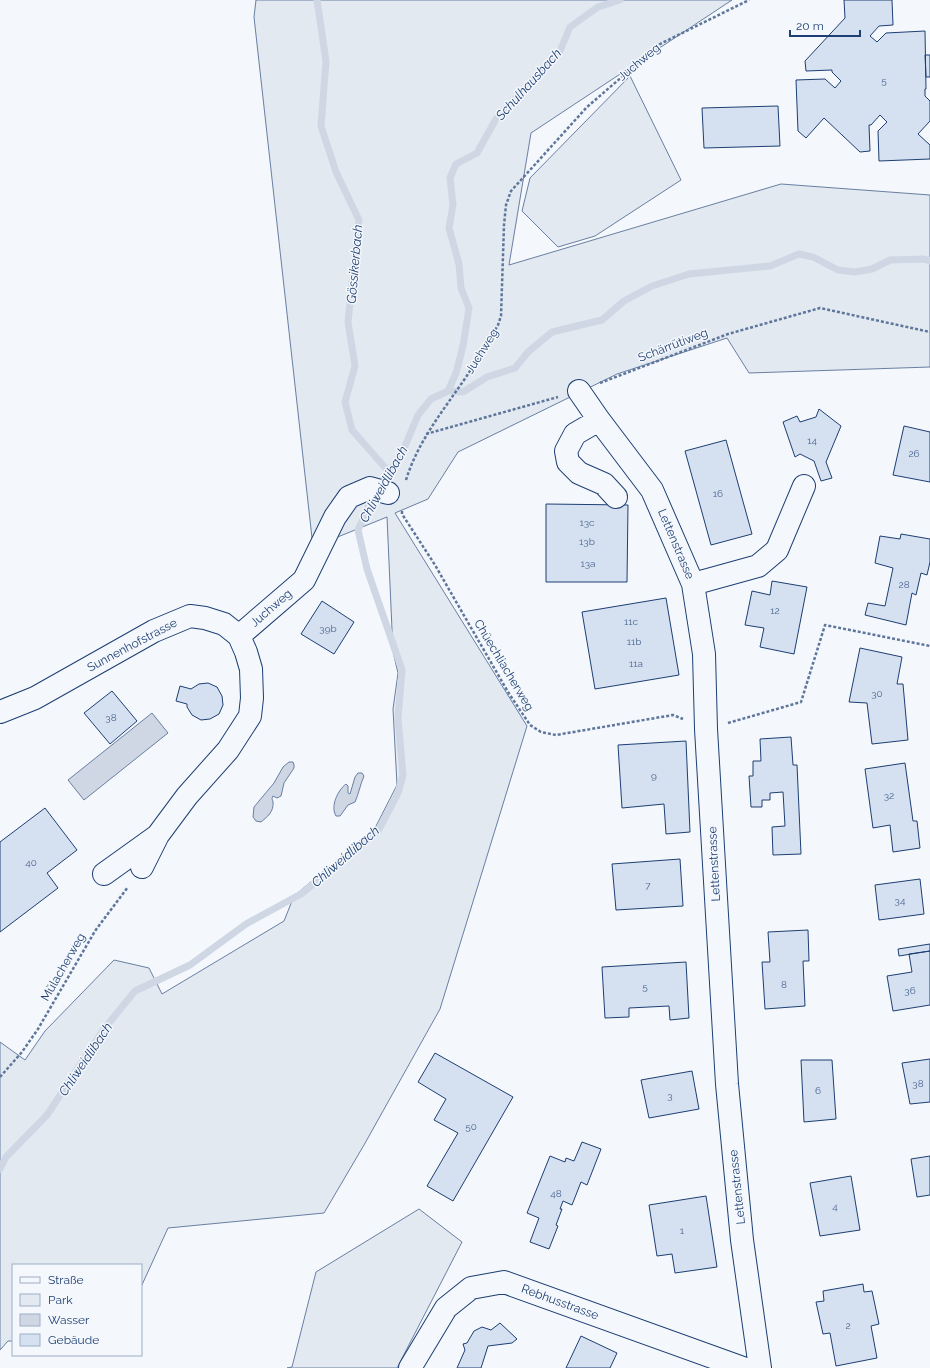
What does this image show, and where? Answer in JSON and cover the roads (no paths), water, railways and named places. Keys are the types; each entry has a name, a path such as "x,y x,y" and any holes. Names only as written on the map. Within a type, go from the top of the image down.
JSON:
{"street":[{"name":"Lettenstrasse","path":"579,391 652,490 693,584 704,654 706,729 727,1084 742,1240 760,1368"},
{"path":"599,420 575,434 566,451 568,462 579,473 604,484 616,497"},
{"path":"693,584 758,566 777,550 804,486"},
{"name":"Juchweg","path":"239,636 304,580 336,517 349,497 387,493"},
{"name":"Sunnenhofstrasse","path":"0,712 35,698 154,631 190,616 205,618 224,624 239,636 251,669 252,698 250,716 242,731 228,750 187,796 158,835 142,868"},
{"path":"104,874 158,835"},
{"name":"Rebhusstrasse","path":"410,1368 446,1308 470,1288 504,1282 743,1368"}],"water":[{"path":"152,713 168,733 84,800 68,780"},
{"path":"289,762 293,762 294,768 284,783 281,796 277,798 273,796 273,806 270,814 261,822 256,821 253,817 254,807 274,783 283,767"},
{"path":"358,773 362,773 364,776 355,802 348,805 340,816 336,816 334,812 334,803 340,790 346,784 348,786 348,793 350,794 355,777"}],"waterway":[{"name":"Gössikerbach","path":"317,0 326,61 321,126 336,172 359,220 348,322 355,366 345,402 352,430 389,472"},
{"name":"Schulhausbach","path":"448,391 456,373 463,346 469,308 461,288 459,264 449,228 453,205 450,178 456,164 477,153 496,119 560,51 570,27 598,7 620,0"},
{"name":"Chliweidlibach","path":"0,1169 6,1157 47,1115 104,1029 135,991 190,965 246,924 301,894 378,831 398,793 403,775 398,718 402,670 367,569 358,530 374,495 403,451 418,415 431,399 448,391 463,392 487,377 515,368 528,352 552,332 602,320 624,301 652,286 689,274 770,266 799,254 813,257 838,270 855,272 872,269 890,260 924,259 930,261"}]}
